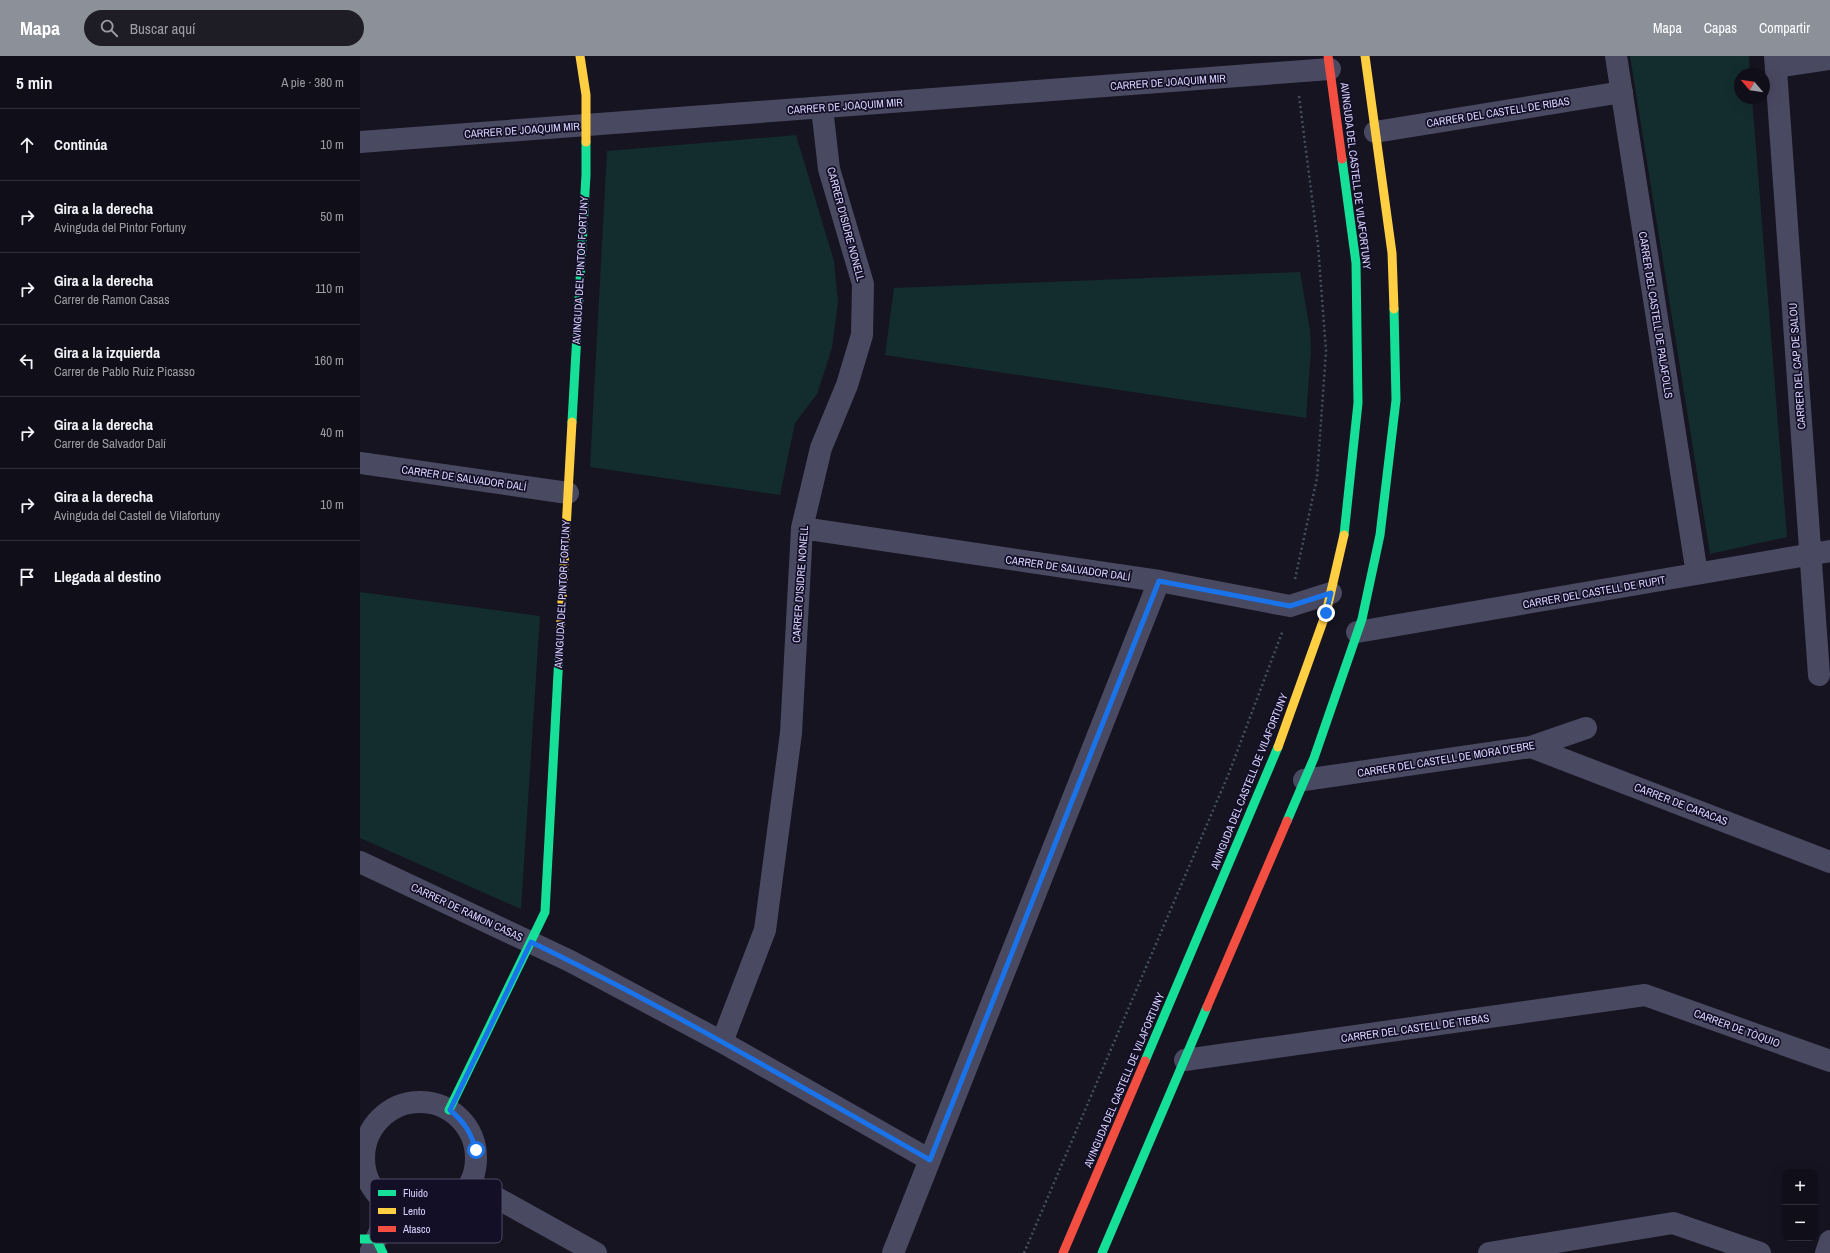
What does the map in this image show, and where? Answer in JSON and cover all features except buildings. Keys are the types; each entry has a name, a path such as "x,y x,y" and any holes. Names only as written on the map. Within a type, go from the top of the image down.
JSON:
{"street":[{"name":"AVINGUDA DEL PINTOR FORTUNY","path":"450,1110 545,912 586,174 586,95 580,56"},
{"path":"1102,1253 1314,758 1362,619 1380,535 1396,400 1392,253 1365,56"},
{"name":"CARRER DEL CASTELL DE PALAFOLLS","path":"1616,56 1697,574"},
{"path":"1775,62 1830,60"},
{"name":"CARRER DEL CAP DE SALOU","path":"1775,62 1820,553 1826,676"},
{"name":"CARRER DE JOAQUIM MIR","path":"360,142 1296,72 1329,63"},
{"name":"AVINGUDA DEL CASTELL DE VILAFORTUNY","path":"1063,1253 1279,744 1326,613 1331,593 1346,525 1358,403 1356,264 1329,63"},
{"name":"CARRER DEL CASTELL DE RIBAS","path":"1375,132 1622,92"},
{"name":"CARRER D'ISIDRE NONELL","path":"722,1042 765,930 791,733 802,528 821,448 847,385 862,335 863,284 829,169 822,108"},
{"name":"CARRER DE SALVADOR DALÍ","path":"360,463 568,493"},
{"name":"CARRER DE SALVADOR DALÍ","path":"802,528 1159,581 1290,606 1331,593"},
{"name":"CARRER DEL CASTELL DE RUPIT","path":"1357,632 1820,553"},
{"path":"893,1253 1159,581"},
{"name":"CARRER DEL CASTELL DE MORA D'EBRE","path":"1304,780 1532,747 1586,728"},
{"name":"CARRER DE CARACAS","path":"1532,747 1830,862"},
{"name":"CARRER DE RAMON CASAS","path":"360,862 577,965 722,1042 930,1160"},
{"name":"CARRER DEL CASTELL DE TIEBAS","path":"1184,1060 1645,996"},
{"name":"CARRER DE TÒQUIO","path":"1645,996 1830,1061"},
{"path":"370,1183 366,1171 364,1148 365,1130 396,1107 414,1102 432,1103 450,1110 462,1121 471,1134 476,1150 475,1167 471,1179"},
{"path":"502,1200 596,1253"},
{"path":"1489,1253 1673,1223 1760,1253"},
{"path":"1826,1253 1830,1241"}],"path":[{"path":"1024,1253 1229,773 1292,606 1290,606 1317,478 1326,351 1318,244 1296,72"}],"green space":[{"path":"1630,56 1749,56 1750,68 1734,68 1734,104 1752,104 1787,537 1710,554"},
{"path":"796,135 834,261 838,302 832,348 817,394 795,423 780,495 590,467 607,151"},
{"path":"1300,272 1310,330 1311,350 1306,418 885,355 894,288"},
{"path":"360,592 540,616 521,909 360,838"}],"traffic: fast":[{"path":"572,422 586,175 586,142"},
{"path":"1342,159 1356,263 1358,403 1344,535"},
{"path":"1287,821 1314,758 1362,619 1380,535 1396,400 1394,309"},
{"path":"449,1110 545,912 559,655"},
{"path":"1145,1061 1278,747"},
{"path":"1102,1253 1207,1007"},
{"path":"360,1239 370,1239"},
{"path":"378,1243 383,1253"}],"traffic: slow":[{"path":"580,56 586,95 586,142"},
{"path":"1365,56 1392,253 1394,309"},
{"path":"559,655 572,422"},
{"path":"1278,747 1326,613 1344,535"}],"traffic: jam":[{"path":"1328,56 1342,159"},
{"path":"1207,1007 1287,821"},
{"path":"1063,1253 1145,1061"}],"route":[{"path":"476,1150 471,1134 462,1121 450,1110 531,942 570,961 722,1042 930,1160 1159,581 1290,606 1331,593 1326,613"}]}
